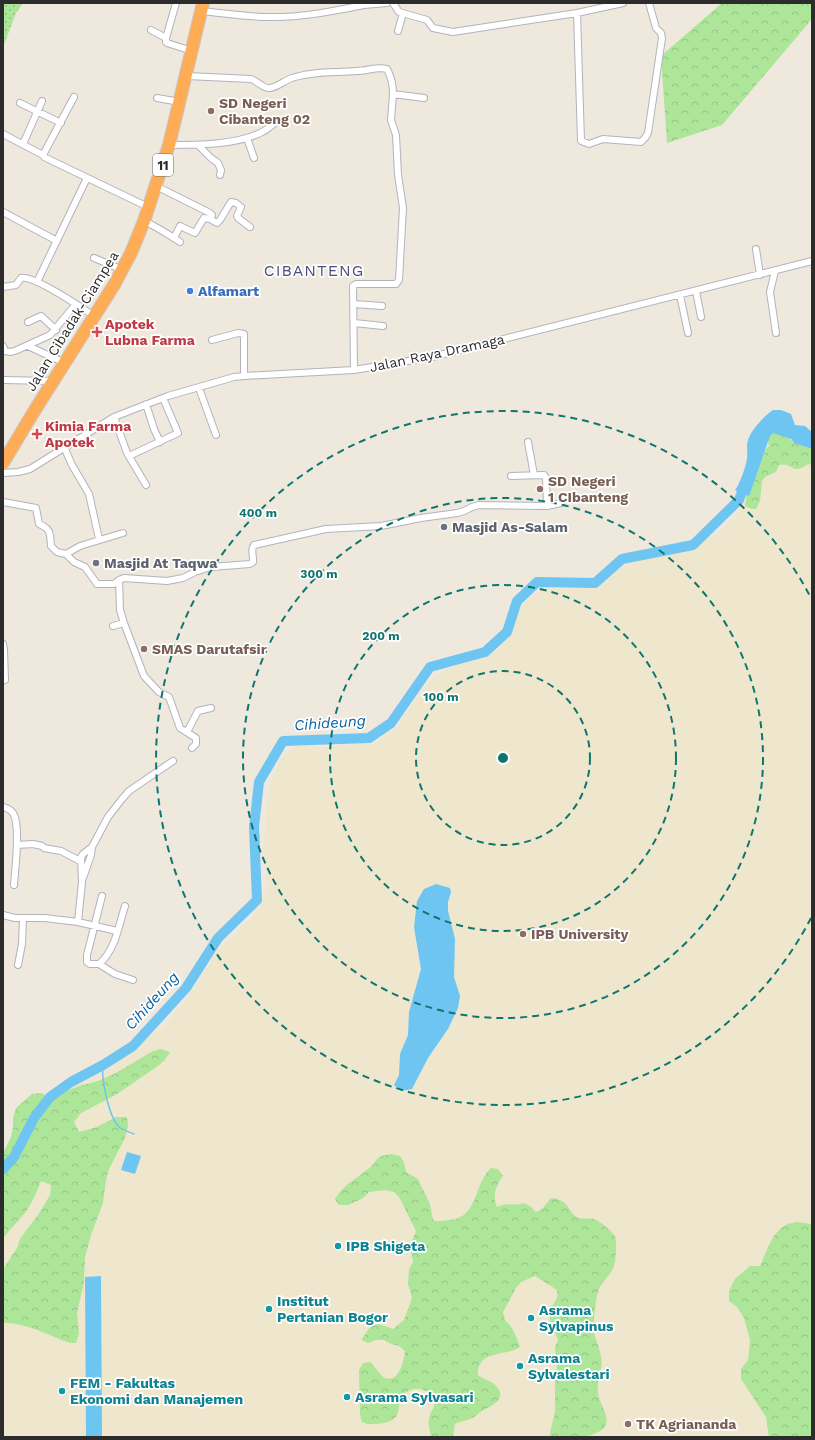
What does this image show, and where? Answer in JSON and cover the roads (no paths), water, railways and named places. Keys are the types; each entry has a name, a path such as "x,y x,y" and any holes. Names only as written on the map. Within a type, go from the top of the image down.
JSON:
{"highway":[{"name":"Jalan Cibadak-Ciampea","path":"3,463 123,270 131,254 144,221 169,145 187,76 202,7"}],"street":[{"path":"176,3 166,42 192,51"},
{"path":"202,7 270,17 292,16 364,4 387,3"},
{"path":"393,3 397,11 427,20 433,28 453,32 577,13 624,3"},
{"path":"577,13 581,141 589,144 602,139 641,142 648,133 662,38 662,33 656,28 649,3"},
{"path":"398,31 403,13"},
{"path":"151,30 166,38"},
{"path":"187,76 251,79 257,81 266,88 271,88 292,78 310,74 356,71 382,67 387,69 390,74 393,94 391,116 396,135 398,175 403,208 399,280 396,284 355,284 353,286 354,370"},
{"path":"393,94 424,98"},
{"path":"43,155 74,97"},
{"path":"156,98 180,102"},
{"path":"22,144 42,101"},
{"path":"20,102 61,123"},
{"path":"169,145 198,145 248,138 266,130 277,121"},
{"path":"3,134 43,155 44,157 148,207"},
{"path":"248,138 254,158"},
{"path":"198,145 218,163 220,175"},
{"path":"37,282 87,178"},
{"path":"156,186 210,213 212,215 210,219"},
{"path":"174,238 180,226 185,227 195,233 204,218 218,222 231,202 241,207 237,216 250,227"},
{"path":"3,212 56,241"},
{"path":"144,221 161,229 180,242"},
{"path":"756,249 760,275"},
{"path":"94,258 123,270"},
{"name":"Jalan Raya Dramaga","path":"3,473 18,472 30,469 114,417 163,398 234,378 244,376 354,370 432,357 812,261"},
{"path":"774,271 770,292 776,333"},
{"path":"3,287 16,285 21,278 24,277 37,282 94,316"},
{"path":"696,291 701,318"},
{"path":"680,295 688,333"},
{"path":"3,346 5,351 11,352 42,340 56,330 76,304"},
{"path":"354,304 382,306"},
{"path":"28,322 41,316 56,330"},
{"path":"354,323 383,326"},
{"path":"212,340 238,333 244,334 244,376"},
{"path":"28,346 65,363"},
{"path":"3,380 53,381"},
{"path":"199,388 216,435"},
{"path":"129,456 179,432 163,398"},
{"path":"146,404 160,442"},
{"path":"114,417 129,456 146,485"},
{"path":"528,442 534,475"},
{"path":"64,447 72,465 89,494 99,539"},
{"path":"511,476 544,476 546,478 547,506"},
{"path":"3,502 35,507 39,524 47,527 50,531 51,546 57,552 66,554 74,562 88,569 97,584 114,584 124,578 167,581 183,578 195,572 211,568 250,564 254,560 252,549 254,546 298,534 326,529 381,526 457,513 479,505 547,506 561,504"},
{"path":"66,554 80,546 99,539 124,533"},
{"path":"119,580 120,604 124,623 144,676 159,692 169,697 180,728 196,738 196,744 192,748"},
{"path":"113,626 124,623"},
{"path":"3,644 5,680"},
{"path":"187,732 198,711 211,708"},
{"path":"82,882 91,855 92,847 108,817 122,798 129,791 173,761"},
{"path":"3,807 9,809 14,814 16,821 17,845 14,885"},
{"path":"17,845 33,844 42,846 44,848 61,851 80,861"},
{"path":"78,922 82,882 80,861 83,854 92,847"},
{"path":"102,896 86,959 87,962 90,964 99,964 115,974 133,980"},
{"path":"99,964 104,960 112,946 125,906"},
{"path":"3,915 78,922 117,931"},
{"path":"18,965 22,944 23,918"}],"water":[{"path":"773,410 781,410 791,414 795,425 805,426 812,432 812,449 794,443 784,428 775,431 770,436 749,496 735,490 741,479 745,466 748,440 759,423"},
{"path":"436,884 450,888 451,892 448,902 448,911 455,939 454,977 460,996 458,1008 448,1029 428,1058 412,1089 401,1091 394,1085 399,1075 400,1054 408,1035 409,1012 421,969 414,927 417,901 424,889"},
{"path":"127,1152 141,1156 135,1174 121,1170"},
{"path":"101,1276 102,1437 86,1437 85,1277"}],"waterway":[{"name":"Cihideung","path":"768,426 795,435 812,437"},
{"name":"Cihideung","path":"3,1169 14,1157 34,1118 50,1097 71,1082 103,1065 133,1046 186,988 218,938 257,900 254,827 259,782 283,741 369,738 391,723 430,667 485,652 507,632 517,601 537,582 595,583 622,559 693,545 739,500 746,480"},
{"path":"103,1065 103,1079 109,1107 115,1122 119,1127 134,1134"}],"place":[{"name":"SD Negeri Cibanteng 02","path":"211,111"},
{"name":"Alfamart","path":"190,291"},
{"name":"Apotek Lubna Farma","path":"97,332"},
{"name":"Kimia Farma Apotek","path":"37,434"},
{"name":"SD Negeri 1 CIbanteng","path":"540,489"},
{"name":"Masjid As-Salam","path":"444,527"},
{"name":"Masjid At Taqwa","path":"96,563"},
{"name":"SMAS Darutafsir","path":"144,649"},
{"name":"IPB University","path":"523,934"},
{"name":"IPB Shigeta","path":"338,1246"},
{"name":"Institut Pertanian Bogor","path":"269,1309"},
{"name":"Asrama Sylvapinus","path":"531,1318"},
{"name":"Asrama Sylvalestari","path":"520,1366"},
{"name":"FEM - Fakultas Ekonomi dan Manajemen","path":"62,1391"},
{"name":"Asrama Sylvasari","path":"347,1397"},
{"name":"TK Agriananda","path":"628,1424"}],"district":[{"name":"CIBANTENG","path":"314,270"}]}
